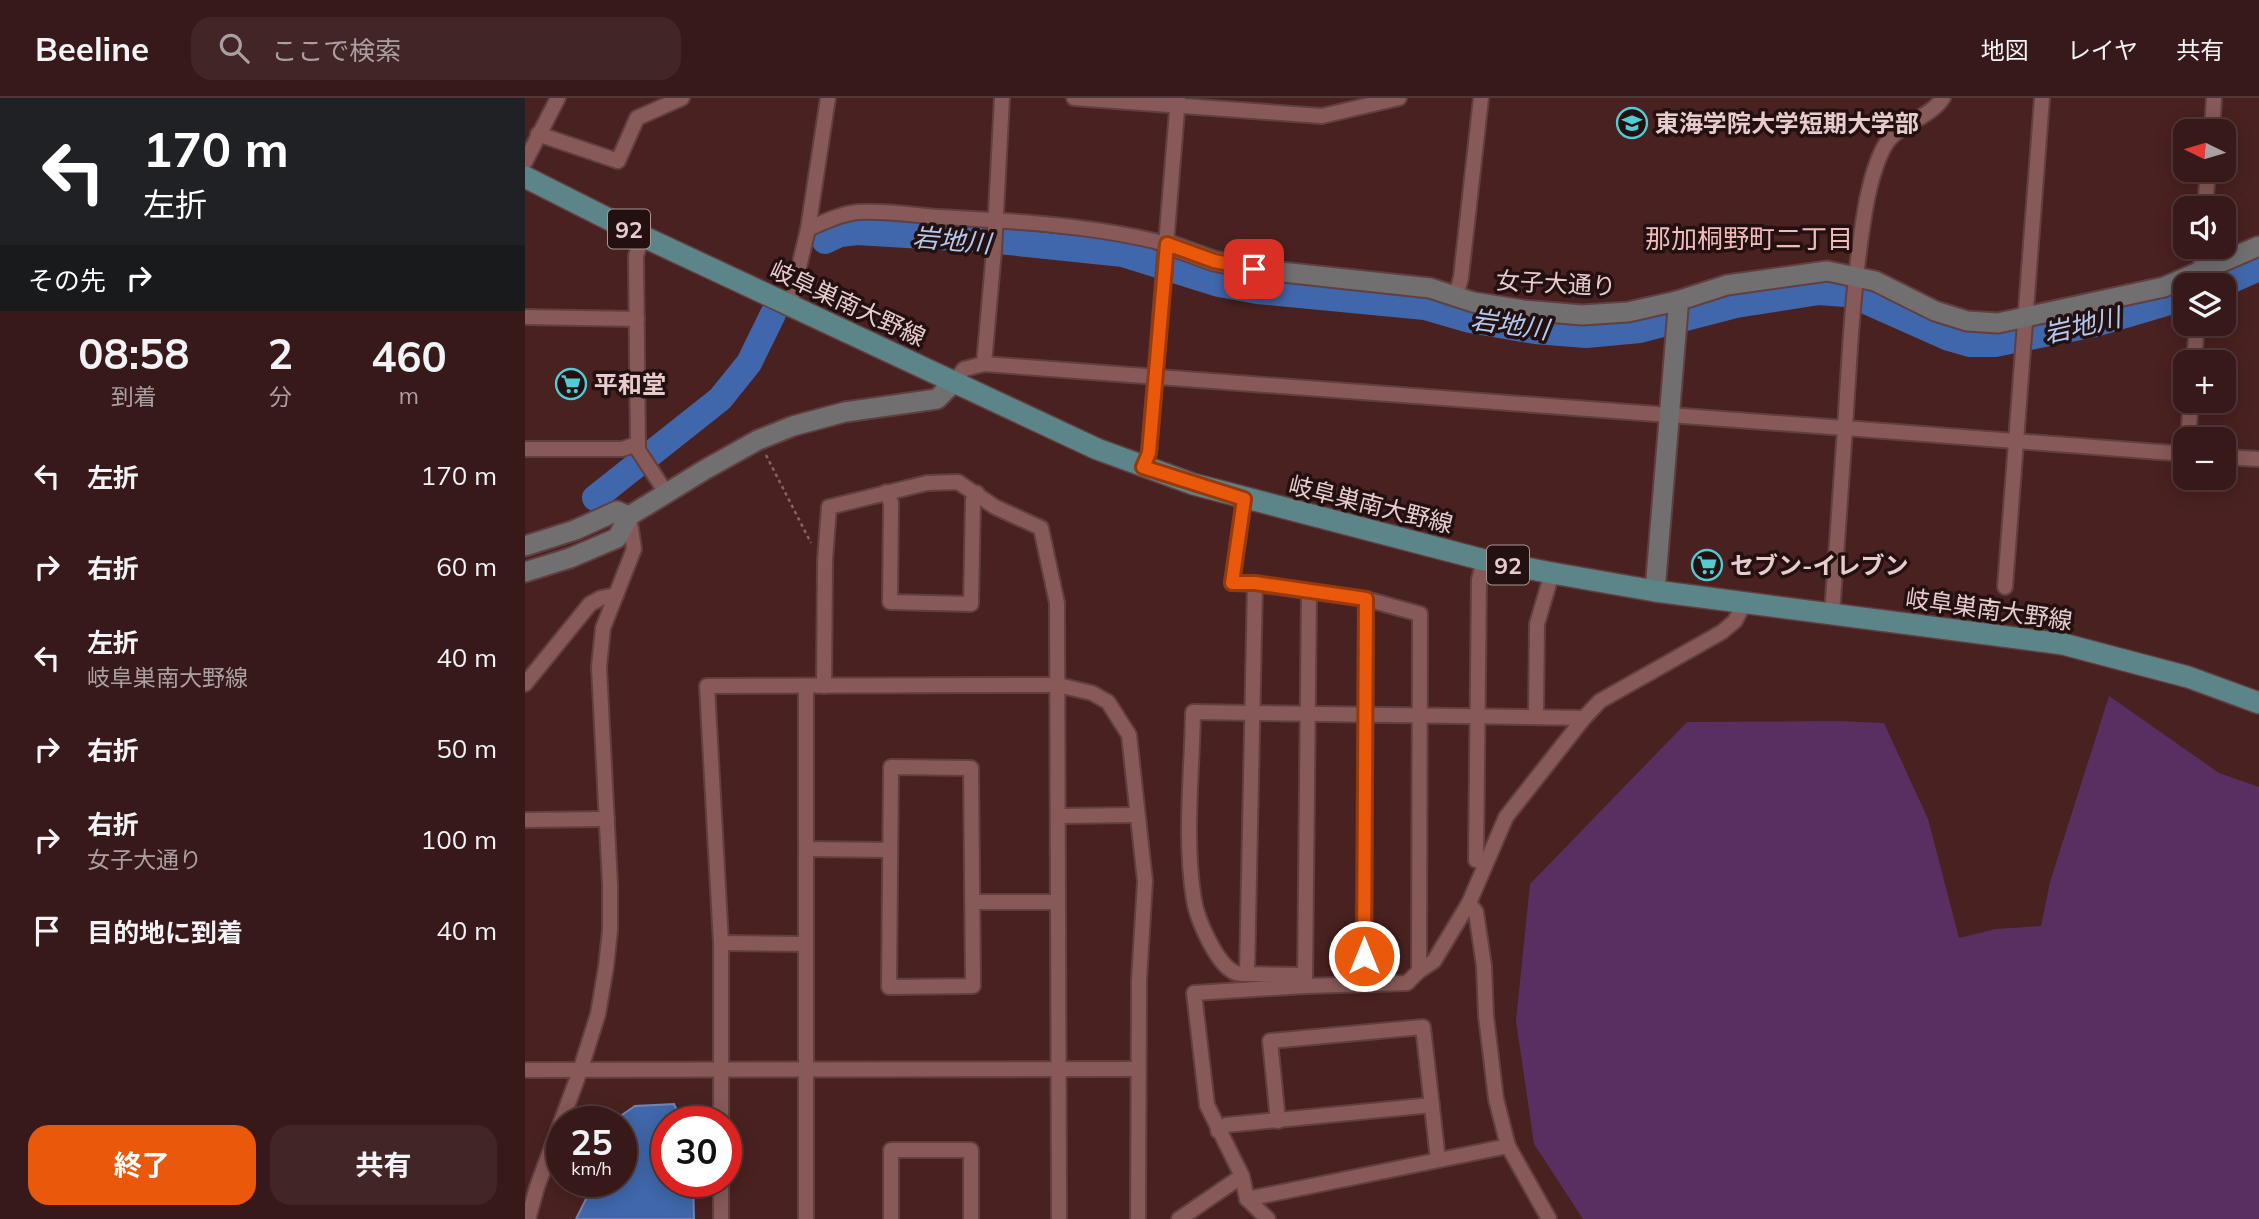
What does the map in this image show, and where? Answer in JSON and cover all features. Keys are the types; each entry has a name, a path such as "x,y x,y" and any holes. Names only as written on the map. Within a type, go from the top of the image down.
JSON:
{"main road":[{"name":"岐阜巣南大野線","path":"525,177 642,236 1097,449 1143,467 1244,499 1484,560 1552,573 1655,591 2063,644 2188,677 2259,703"}],"street":[{"path":"525,162 558,98"},
{"path":"538,134 618,162 637,118 682,98"},
{"path":"790,305 808,229 828,98"},
{"path":"985,364 1002,98"},
{"path":"1074,98 1177,102 1322,116 1399,98"},
{"path":"1456,298 1461,277 1481,98"},
{"path":"1832,614 1855,280 1865,211 1884,147 1898,131 1924,116 1943,98"},
{"path":"2005,587 2042,98"},
{"path":"2213,119 2214,98"},
{"path":"1143,467 1149,453 1177,102"},
{"path":"808,229 831,219 859,212 1098,230 1166,248"},
{"path":"642,236 636,256 638,447 667,494"},
{"name":"女子大通り","path":"2211,273 2259,246"},
{"name":"女子大通り","path":"1166,248 1254,269 1430,288 1456,298 1523,310 1582,314 1628,312 1678,305 1727,285 1827,271 1855,280 1875,281 1935,311 1967,321 1998,323 2025,322 2173,285"},
{"path":"1655,591 1678,305"},
{"path":"525,317 637,318"},
{"path":"525,572 570,558 617,538 629,516 706,468 758,440 793,426 845,412 937,399 964,369 985,364 2173,453"},
{"path":"525,449 638,447"},
{"path":"2236,458 2259,459"},
{"path":"824,686 825,560 829,507 927,483 958,482 995,507 1041,528 1057,603 1059,1219"},
{"path":"886,492 891,503 890,602 971,604 973,500 977,493"},
{"path":"1244,499 1232,583 1255,583 1366,599 1420,614 1419,971"},
{"path":"533,544 617,511 629,516"},
{"path":"528,1219 531,1186 580,1071 598,1014 606,967 610,930 599,667 603,628 634,549 629,516"},
{"path":"1484,560 1479,580 1476,860 1485,863"},
{"path":"1536,716 1537,624 1552,573"},
{"path":"1247,974 1255,583"},
{"path":"1305,980 1310,591"},
{"path":"525,684 590,604 616,595"},
{"path":"1364,983 1366,599"},
{"path":"1584,718 1193,712 1190,866 1195,904 1210,943 1225,965 1236,973 1305,980 1407,983 1434,961 1469,903 1506,817 1584,718 1600,701 1723,632 1735,621 1745,602"},
{"path":"806,685 806,1219"},
{"path":"721,1106 721,943 707,686 1058,685 1092,693 1108,702 1129,735 1145,881 1137,1069 1138,1219"},
{"path":"891,767 971,768 973,986 889,987 889,850 891,767"},
{"path":"1058,816 1137,815"},
{"path":"525,820 607,819"},
{"path":"806,849 889,850"},
{"path":"973,902 1058,902"},
{"path":"1469,903 1476,912 1484,966 1486,1016 1496,1099 1508,1146 1549,1219"},
{"path":"721,943 806,944"},
{"path":"1268,1219 1247,1199 1242,1176 1207,1105 1194,993 1305,980"},
{"path":"1277,1121 1270,1041 1423,1027 1439,1160"},
{"path":"525,1070 1137,1069"},
{"path":"1219,1131 1226,1125 1432,1105"},
{"path":"1247,1199 1508,1146"},
{"path":"891,1219 891,1150 971,1150 971,1219"},
{"path":"1179,1219 1242,1176"},
{"path":"721,1197 721,1219"}],"path":[{"path":"758,440 812,545"}],"shaded area":[{"path":"2109,696 2219,773 2259,787 2259,1219 1583,1219 1534,1144 1516,1021 1530,884 1687,722 1884,723 1928,819 1959,938 1996,929 2041,926 2050,882"}],"water":[{"path":"674,1104 675,1106 651,1106 651,1197 693,1197 694,1219 576,1219 587,1197 637,1197 635,1106"}],"waterway":[{"name":"岩地川","path":"825,241 840,234 857,232 989,240 1123,254 1219,284 1257,291 1425,307 1470,320 1535,331 1586,335 1640,330 1736,305 1819,292 1845,294 1868,302 1949,338 1970,344 1995,344 2095,324 2173,301"},
{"name":"岩地川","path":"2236,278 2259,268"},
{"name":"岩地川","path":"595,498 720,399 749,363 773,314"}],"place":[{"name":"東海学院大学短期大学部","path":"1632,123"},
{"name":"平和堂","path":"571,384"},
{"name":"セブン-イレブン","path":"1707,565"}],"district":[{"name":"那加桐野町二丁目","path":"1749,238"}],"route":[{"path":"1254,269 1214,261 1167,244 1149,453 1143,467 1244,499 1232,583 1255,583 1366,599 1364,956"}]}
